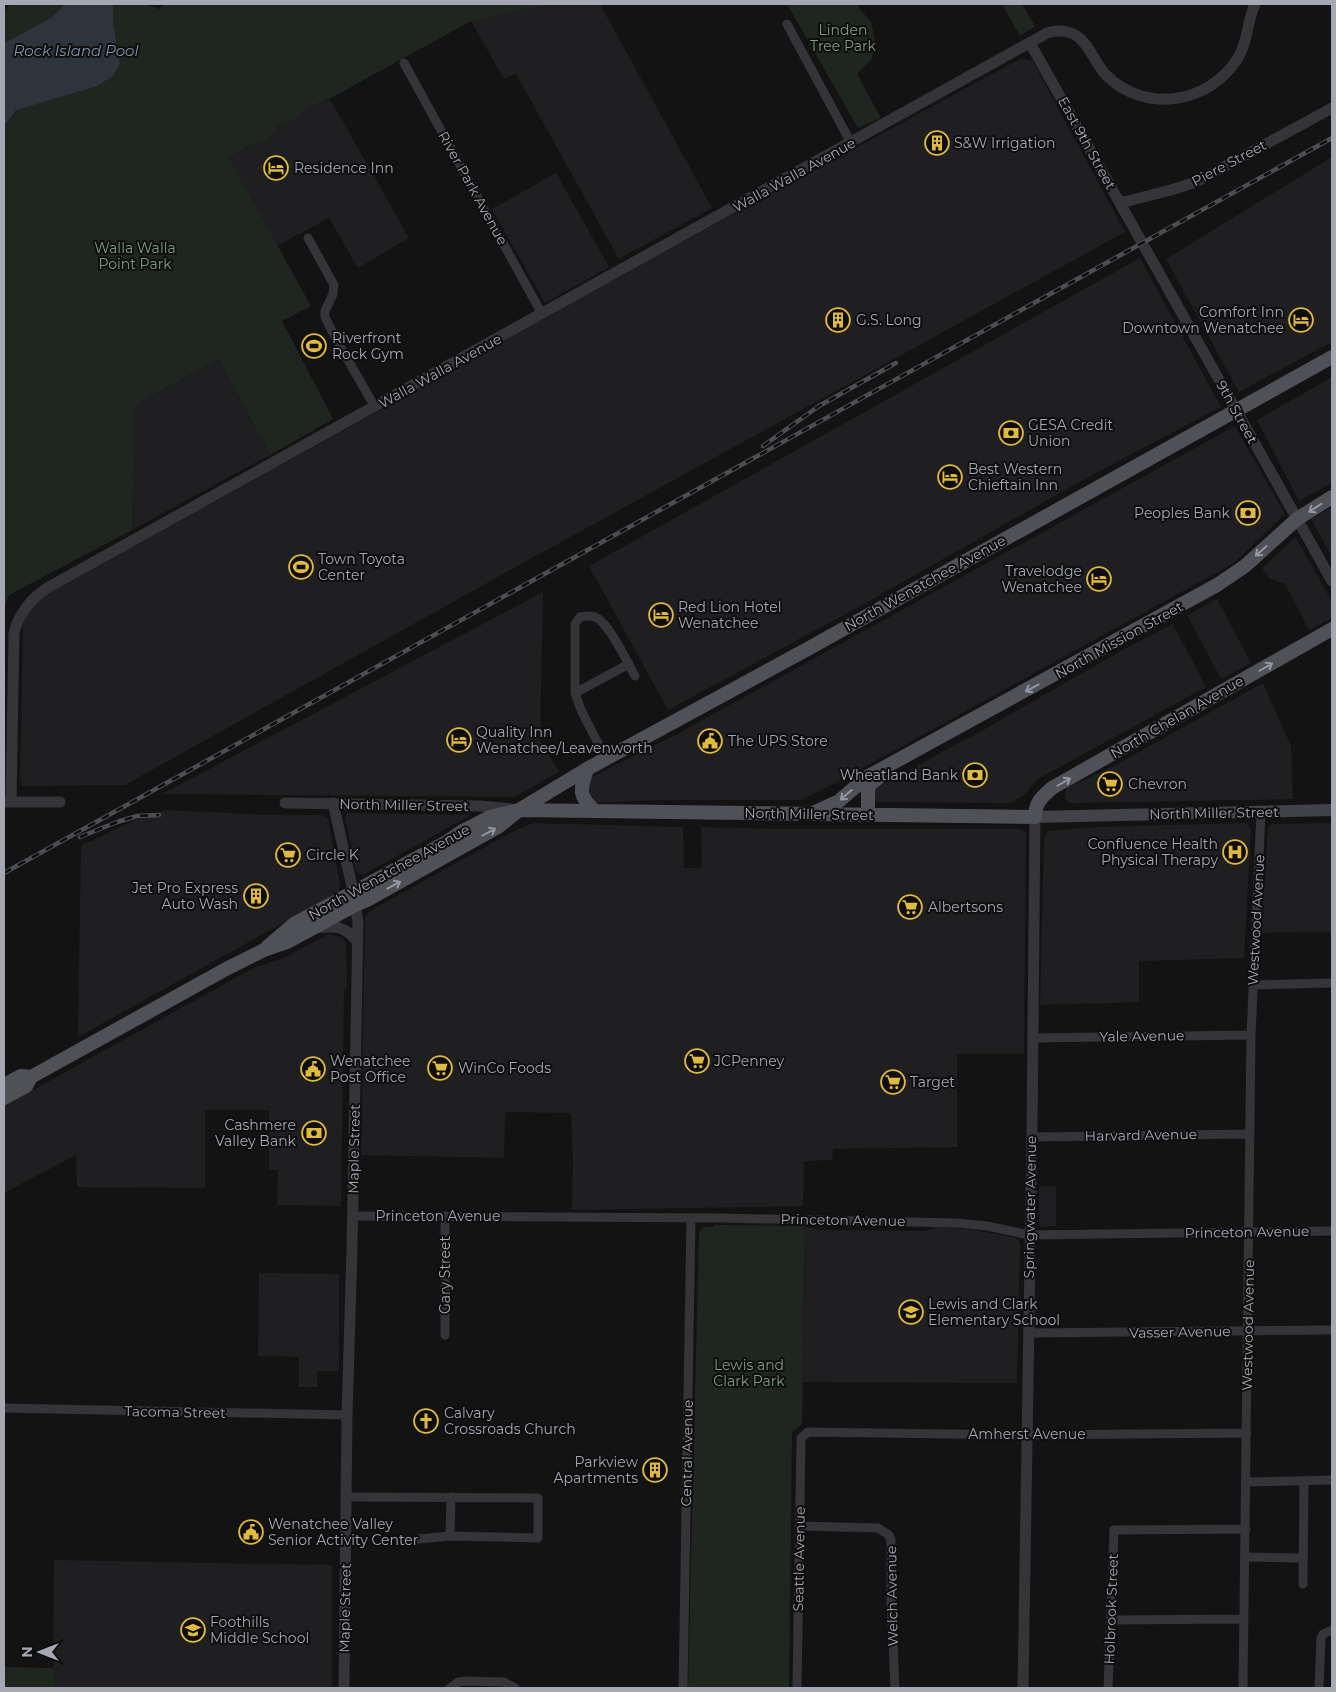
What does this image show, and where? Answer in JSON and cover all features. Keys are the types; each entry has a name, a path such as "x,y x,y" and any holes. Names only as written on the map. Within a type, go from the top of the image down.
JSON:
{"main road":[{"name":"North Wenatchee Avenue","path":"4,1098 26,1086 31,1077 226,969 266,949 287,942 313,928 354,899 461,832 490,816 519,810 587,769 1332,357"},
{"name":"North Mission Street","path":"810,814 839,800 867,777 1217,585 1245,566 1298,519 1332,497"},
{"name":"North Chelan Avenue","path":"1035,816 1035,807 1040,798 1052,788 1332,629"},
{"name":"North Mission Street","path":"868,814 868,790 870,784 893,764"},
{"path":"587,769 581,792 584,800 595,811"},
{"name":"North Miller Street","path":"519,810 1035,816 1332,810"},
{"name":"North Wenatchee Avenue","path":"266,949 294,924 354,899"},
{"name":"North Wenatchee Avenue","path":"4,1085 20,1076 31,1077"}],"street":[{"name":"Walla Walla Avenue","path":"8,802 14,633 20,615 27,604 47,588 1047,33 1055,31 1076,35 1082,40 1104,74 1128,91 1154,99 1182,98 1193,96 1215,82 1233,65 1244,45 1250,15 1255,4"},
{"path":"787,24 851,143"},
{"name":"East 9th Street","path":"1030,43 1143,243"},
{"name":"River Park Avenue","path":"404,63 542,314"},
{"name":"Piere Street","path":"1120,202 1196,182 1332,108"},
{"path":"308,238 334,285 333,294 325,311 325,317 375,407"},
{"name":"9th Street","path":"1143,243 1332,581"},
{"path":"606,759 581,710 575,693 575,624 580,618 590,616 600,619 612,635 635,676"},
{"path":"575,693 628,664"},
{"path":"8,802 60,802"},
{"name":"North Miller Street","path":"285,803 481,806 519,810"},
{"name":"Maple Street","path":"333,803 358,922 347,1415 344,1688"},
{"name":"Westwood Avenue","path":"1243,1688 1251,1035 1261,812"},
{"name":"Springwater Avenue","path":"1023,1688 1035,816"},
{"path":"313,928 334,926 341,928 349,932 358,942"},
{"path":"1253,985 1332,983"},
{"name":"Yale Avenue","path":"1033,1038 1251,1035"},
{"name":"Harvard Avenue","path":"1032,1137 1250,1134"},
{"name":"Princeton Avenue","path":"352,1216 957,1222 988,1226 1029,1235 1332,1231"},
{"name":"Gary Street","path":"445,1216 445,1335"},
{"name":"Central Avenue","path":"683,1688 691,1218"},
{"name":"Vasser Avenue","path":"1028,1333 1332,1330"},
{"name":"Tacoma Street","path":"4,1408 347,1415"},
{"name":"Amherst Avenue","path":"808,1432 1026,1435 1247,1433"},
{"name":"Seattle Avenue","path":"797,1688 801,1438 808,1432"},
{"path":"1247,1482 1332,1480"},
{"path":"1303,1584 1304,1481"},
{"path":"346,1497 538,1498 538,1538 450,1536 418,1539"},
{"path":"450,1497 450,1536"},
{"name":"Welch Avenue","path":"799,1526 878,1528 889,1535 891,1540 891,1598 895,1688"},
{"name":"Holbrook Street","path":"1108,1688 1114,1530 1246,1529"},
{"path":"1246,1557 1303,1558"},
{"path":"1111,1620 1244,1620"},
{"path":"1319,1688 1321,1638 1332,1630"},
{"path":"450,1688 458,1682 466,1681 504,1682 515,1688"}],"shaded area":[{"path":"550,4 600,4 712,208 619,259 516,74 504,79 471,21"},
{"path":"1020,59 1032,60 1125,232 505,573 125,785 22,786 20,780 23,626 24,612 29,603 408,395 615,278"},
{"path":"330,99 409,238 358,268 329,218 277,246 229,158 249,145 267,142 279,125 294,120 305,109"},
{"path":"1332,157 1332,342 1239,392 1166,259"},
{"path":"556,173 609,267 545,303 492,209"},
{"path":"1140,258 1221,407 1090,476 855,609 668,710 589,566"},
{"path":"219,359 270,455 132,530 135,405"},
{"path":"1332,377 1332,483 1299,501 1257,420"},
{"path":"1235,426 1285,514 1234,563 839,781 801,800 661,800 589,803 586,780 679,733"},
{"path":"1332,507 1332,557 1311,519"},
{"path":"1296,538 1332,602 1332,618 1309,630 1285,584 1270,579 1262,568"},
{"path":"543,592 540,741 559,772 514,797 162,794"},
{"path":"1217,599 1251,663 1221,679 1187,615"},
{"path":"1173,624 1206,687 1038,779 1026,793 1011,803 873,802 874,789 983,730 1126,648"},
{"path":"1263,683 1291,746 1293,799 1069,803 1066,800 1065,792 1067,788 1117,764"},
{"path":"166,810 265,815 322,815 328,819 340,884 339,892 78,1037 81,846 133,821"},
{"path":"347,813 471,815 363,875 356,872 345,817"},
{"path":"533,823 683,827 684,868 702,868 701,827 769,829 1021,829 1026,832 1024,1054 957,1054 957,1147 833,1149 832,1160 804,1161 803,1206 572,1210 573,1160 571,1113 505,1112 504,1158 361,1155 365,917 375,908 512,832"},
{"path":"1247,823 1251,829 1244,958 1139,961 1139,1002 1040,1005 1044,837 1048,831 1097,827"},
{"path":"1332,823 1332,932 1261,933 1268,827 1272,824"},
{"path":"329,934 343,938 346,943 347,987 344,991 341,1206 277,1205 278,1170 269,1170 269,1110 205,1110 205,1188 77,1187 76,1155 4,1193 4,1106 255,967 284,958"},
{"path":"1039,1186 1056,1186 1056,1226 1041,1227 1039,1225"},
{"name":"Lewis and Clark Elementary School","path":"805,1226 820,1230 924,1231 940,1227 975,1230 1016,1238 1020,1243 1017,1383 803,1382"},
{"path":"259,1273 339,1274 339,1371 317,1371 317,1387 299,1387 299,1357 258,1356"},
{"name":"Foothills Middle School","path":"54,1560 332,1565 332,1688 53,1688"}],"green space":[{"path":"10,4 65,4 51,18 4,43 4,12"},
{"name":"Walla Walla Point Park","path":"113,4 145,4 159,9 165,4 550,4 471,21 331,98 305,109 294,120 279,125 267,142 249,145 229,158 311,306 282,321 333,419 270,455 219,359 135,405 132,530 9,595 4,613 4,126 15,110 95,87 120,64 113,22"},
{"name":"Linden Tree Park","path":"787,4 858,4 858,7 871,22 875,40 872,59 857,74 881,118 858,128"},
{"path":"1002,4 1022,4 1035,26 1020,36"},
{"name":"Lewis and Clark Park","path":"715,1225 805,1226 802,1424 792,1432 789,1688 688,1688 699,1232 704,1227 714,1227"},
{"path":"4,1667 53,1668 53,1688 4,1688"}],"water":[{"name":"Rock Island Pool","path":"65,4 113,4 113,22 120,64 113,76 95,87 16,110 4,126 4,43 51,18"}],"railway":[{"path":"4,873 1332,138"},
{"path":"763,446 819,406 896,363"},
{"path":"80,837 137,816 159,815"}],"place":[{"name":"S&W Irrigation","path":"937,143"},
{"name":"Residence Inn","path":"276,168"},
{"name":"G.S. Long","path":"838,320"},
{"name":"Comfort Inn Downtown Wenatchee","path":"1301,320"},
{"name":"Riverfront Rock Gym","path":"314,346"},
{"name":"GESA Credit Union","path":"1011,433"},
{"name":"Best Western Chieftain Inn","path":"950,477"},
{"name":"Peoples Bank","path":"1248,513"},
{"name":"Town Toyota Center","path":"301,567"},
{"name":"Travelodge Wenatchee","path":"1099,579"},
{"name":"Red Lion Hotel Wenatchee","path":"661,615"},
{"name":"Quality Inn Wenatchee/Leavenworth","path":"459,740"},
{"name":"The UPS Store","path":"710,741"},
{"name":"Wheatland Bank","path":"975,775"},
{"name":"Chevron","path":"1110,784"},
{"name":"Confluence Health Physical Therapy","path":"1235,852"},
{"name":"Circle K","path":"288,855"},
{"name":"Jet Pro Express Auto Wash","path":"256,896"},
{"name":"Albertsons","path":"910,907"},
{"name":"JCPenney","path":"697,1061"},
{"name":"WinCo Foods","path":"440,1068"},
{"name":"Wenatchee Post Office","path":"313,1069"},
{"name":"Target","path":"893,1082"},
{"name":"Cashmere Valley Bank","path":"314,1133"},
{"name":"Lewis and Clark Elementary School","path":"911,1312"},
{"name":"Calvary Crossroads Church","path":"426,1421"},
{"name":"Parkview Apartments","path":"655,1470"},
{"name":"Wenatchee Valley Senior Activity Center","path":"251,1532"},
{"name":"Foothills Middle School","path":"193,1630"}]}
